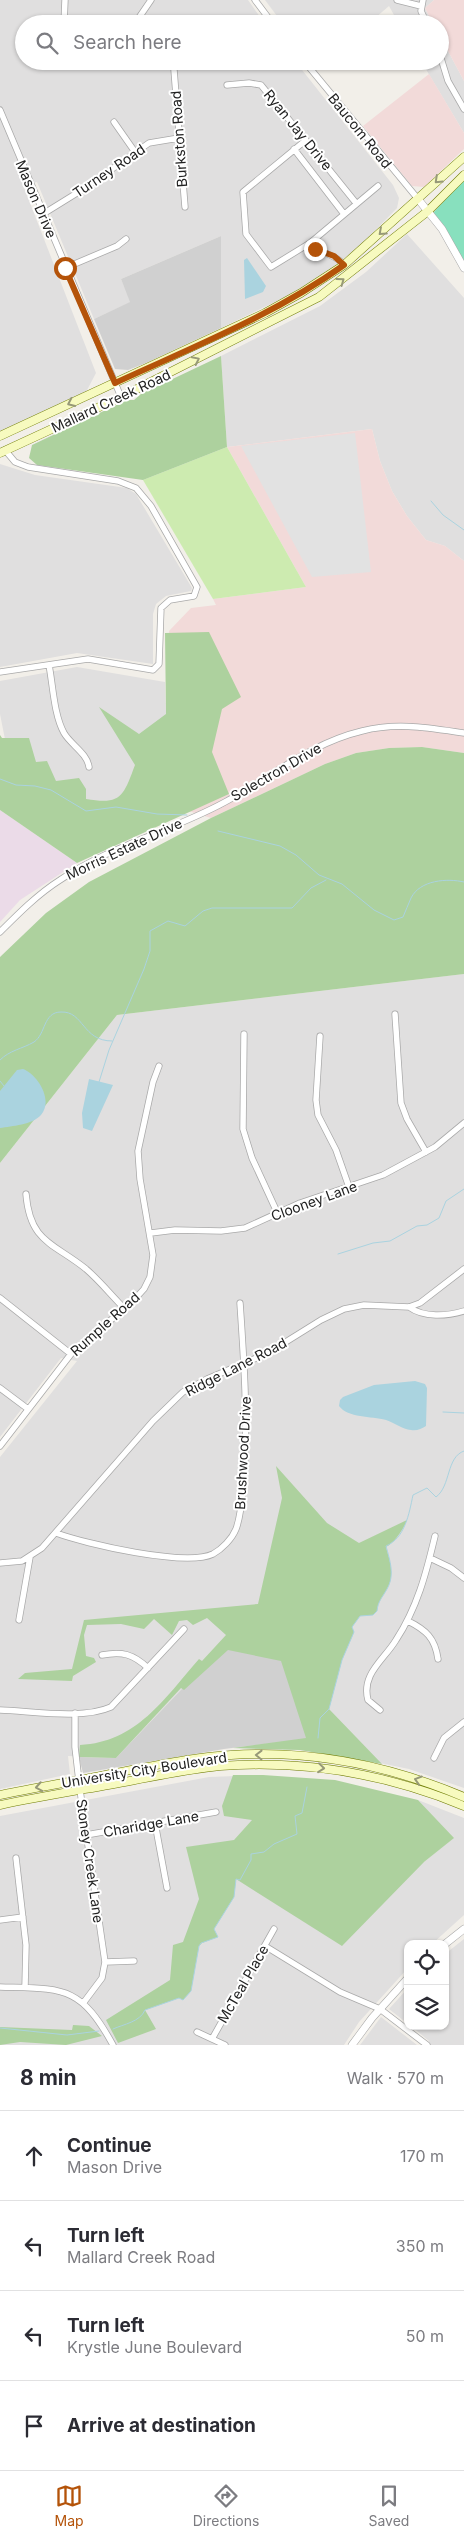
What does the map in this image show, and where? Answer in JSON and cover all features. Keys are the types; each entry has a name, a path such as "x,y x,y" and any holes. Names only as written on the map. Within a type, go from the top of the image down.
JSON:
{"main road":[{"name":"Mallard Creek Road","path":"0,436 264,313 301,293 344,265 464,157"},
{"name":"Mallard Creek Road","path":"2,452 121,397 319,297 428,211 464,174"},
{"name":"University City Boulevard","path":"0,1795 200,1758 272,1755 314,1757 372,1767 428,1783 464,1797"},
{"name":"University City Boulevard","path":"0,1804 200,1768 281,1765 370,1776 421,1790 464,1806"}],"street":[{"path":"64,15 65,0"},
{"path":"141,15 152,0"},
{"path":"255,0 266,15"},
{"path":"397,0 422,3"},
{"name":"Burkston Road","path":"174,70 185,208"},
{"name":"Baucom Road","path":"311,70 418,200"},
{"path":"445,70 448,81 464,109"},
{"name":"Ryan Jay Drive","path":"227,85 250,83 261,85 356,203"},
{"name":"Mason Drive","path":"0,110 42,214 121,397"},
{"path":"114,122 135,152"},
{"name":"Turney Road","path":"42,214 85,188 135,152 156,141 179,138"},
{"path":"306,140 245,188 242,198 244,229 252,245 271,267 310,243 378,186"},
{"path":"294,149 344,214"},
{"path":"418,200 442,229 464,268"},
{"path":"65,268 117,246 126,239"},
{"path":"310,243 315,249 339,258 344,265"},
{"path":"0,672 95,659 149,671 156,669 159,664 160,655 161,608 170,600 194,596 198,587 151,506 136,488 118,481 28,467 11,459 2,452"},
{"path":"49,665 61,727 69,742 88,761 89,767"},
{"name":"Solectron Drive","path":"207,811 241,793 300,756 356,732 404,725 464,733"},
{"name":"Morris Estate Drive","path":"0,932 25,907 60,880 95,860 207,811"},
{"path":"395,1014 401,1103 407,1119 426,1152"},
{"path":"244,1034 244,1129 255,1167 277,1212"},
{"path":"320,1036 317,1108 324,1129 336,1150 349,1188"},
{"name":"Rumple Road","path":"0,1446 70,1354 140,1295 150,1277 153,1255 151,1233 140,1179 138,1151 148,1099 160,1066"},
{"name":"Clooney Lane","path":"151,1233 174,1230 238,1230 300,1202 349,1188 383,1174 426,1152 464,1123"},
{"path":"26,1194 31,1218 46,1241 87,1270 124,1308"},
{"name":"Ridge Lane Road","path":"30,1557 56,1534 174,1400 193,1386 244,1365 285,1343 321,1320 344,1309 364,1305 409,1307 428,1299 464,1269"},
{"path":"0,1298 70,1354"},
{"path":"428,1299 427,1308 431,1315"},
{"name":"Brushwood Drive","path":"56,1534 99,1545 171,1556 202,1557 222,1547 236,1529 240,1511 246,1409 246,1373 240,1303"},
{"name":"Ridge Lane Road","path":"409,1307 414,1311 431,1315 446,1315 464,1311"},
{"path":"0,1388 28,1409"},
{"path":"380,1710 368,1700 367,1682 372,1670 390,1649 408,1621 419,1598 435,1536"},
{"path":"0,1563 15,1562 30,1557 19,1620"},
{"path":"430,1558 451,1568 464,1578"},
{"path":"408,1621 422,1628 432,1638 438,1659"},
{"path":"0,1710 75,1713 98,1712 111,1707 184,1629"},
{"path":"102,1655 114,1652 129,1654 148,1668"},
{"name":"Stoney Creek Lane","path":"75,1713 75,1747 80,1790 105,1962 102,1978 84,2002"},
{"path":"434,1758 444,1738 464,1722"},
{"name":"Charidge Lane","path":"86,1835 216,1812"},
{"path":"155,1823 167,1888"},
{"path":"16,1858 27,1955 25,1988"},
{"path":"0,1920 23,1917"},
{"name":"McTeal Place","path":"212,2039 274,1929"},
{"path":"449,1941 464,1929"},
{"path":"266,1946 340,1992 380,2009 426,2045"},
{"path":"105,1962 134,1962"},
{"path":"352,2045 404,1982"},
{"path":"0,1987 58,1990 84,2002 100,2022 113,2045"},
{"path":"197,2032 225,2045"}],"shaded area":[{"path":"0,0 248,0 259,15 15,15 15,70 302,70 393,185 399,198 397,208 360,246 319,278 221,328 221,236 121,279 131,302 94,319 37,182 23,185 96,373 86,392 0,432"},
{"path":"265,0 434,0 425,8 428,15 394,15 389,6 378,15 276,15"},
{"path":"434,0 464,0 464,81 449,53 449,15 428,15 425,8"},
{"path":"449,53 464,81 464,133 426,70 449,70"},
{"path":"429,74 464,133 464,149 424,187 412,186 363,126"},
{"path":"407,234 464,298 464,561 445,546 426,540 407,516 392,491 380,461 372,429 227,447 221,356 320,306 366,272"},
{"path":"221,236 221,328 128,370 115,369 94,319 130,302 121,279"},
{"path":"372,429 380,461 392,491 407,516 426,540 445,546 464,561 464,753 422,747 389,748 356,753 325,764 211,818 169,805 172,682 169,631 191,608 216,605 213,599 306,587 227,447"},
{"path":"355,433 371,572 312,577 241,446"},
{"path":"0,464 35,475 127,488 136,494 192,588 191,591 166,596 156,604 153,614 153,664 77,653 0,667"},
{"path":"77,667 165,682 169,805 105,811 14,785 0,714 0,681"},
{"path":"0,810 77,863 20,900 0,922"},
{"path":"464,974 464,1788 409,1769 365,1760 300,1750 233,1748 269,1742 261,1606 116,1758 68,1756 70,1774 0,1789 0,1457 77,1361 61,1358 0,1437 0,1163 117,1015"},
{"path":"261,1606 340,1618 306,1739 224,1749 83,1773 79,1757 116,1758"},
{"path":"263,1775 424,1862 453,1838 418,1800 464,1818 464,1915 436,1940 404,1940 404,1972 359,2022 344,2045 0,2045 0,1816 209,1777"},
{"path":"464,1939 464,2045 425,2045 429,2041 416,2030 449,2030 449,1951"},
{"path":"404,1992 404,2021 389,2009"},
{"path":"381,2017 417,2045 360,2045"}],"green space":[{"path":"464,179 464,264 433,213"},
{"path":"221,356 227,447 143,480 37,465 29,458 32,445 127,400 134,400 141,394"},
{"path":"227,447 306,587 213,599 143,480"},
{"path":"209,632 241,697 222,709 212,752 229,794 77,863 0,810 0,735 2,738 29,738 36,762 47,761 56,781 79,778 86,789 86,799 107,801 119,796 127,785 135,765 99,707 139,734 166,714 165,633"},
{"path":"422,747 464,753 464,974 117,1015 0,1163 0,957 46,913 89,882 211,818 325,764 356,753 389,748"},
{"path":"276,1466 327,1523 359,1543 407,1520 393,1542 386,1547 391,1568 391,1579 379,1602 377,1611 373,1615 360,1616 352,1627 354,1632 342,1660 329,1709 382,1764 300,1750 233,1748 306,1738 281,1661 228,1650 184,1690 181,1688 116,1758 79,1757 80,1745 100,1742 118,1736 148,1716 199,1659 202,1661 226,1635 207,1618 193,1625 187,1620 179,1621 172,1635 154,1619 144,1629 121,1624 87,1625 84,1635 86,1656 94,1658 96,1662 73,1676 72,1681 18,1679 25,1673 72,1669 84,1620 258,1604 282,1498"},
{"path":"233,1775 335,1780 418,1800 454,1838 424,1862 342,1946 236,1879 234,1897 214,1929 218,1937 199,1946 191,1991 183,2000 179,1998 145,2010 156,2029 118,2043 106,2020 170,1980 173,1945 183,1942 199,1899 186,1847 234,1840 252,1820 224,1816 222,1806"},
{"path":"73,2025 89,2026 102,2036 66,2045 20,2042 0,2045 0,2027 72,2030"}],"water":[{"path":"247,258 266,286 263,292 245,299 244,260"},
{"path":"23,1069 34,1076 42,1088 46,1102 45,1109 41,1115 32,1121 0,1128 0,1091 17,1070"},
{"path":"89,1079 113,1085 92,1131 83,1128 82,1113"},
{"path":"415,1381 425,1384 427,1388 426,1426 419,1430 408,1429 386,1420 354,1415 339,1406 340,1400 343,1397 374,1385"}],"waterway":[{"path":"431,501 443,515 464,530"},
{"path":"0,779 16,785 35,786 51,790 86,811 116,807 157,814 187,815"},
{"path":"218,831 280,846 296,855 319,875 342,884 374,910 394,920 403,917 411,898 421,887 434,882 450,880 464,882"},
{"path":"99,1082 109,1050 144,969 150,951 150,931 168,921 185,926 203,911 212,908 292,908 311,888 326,880"},
{"path":"0,1060 34,1042 41,1034 48,1019 55,1013 69,1013 95,1036 102,1040 112,1041"},
{"path":"0,1081 4,1086"},
{"path":"338,1254 373,1243 390,1241 417,1226 427,1225 439,1218 446,1201 464,1189"},
{"path":"443,1412 464,1413"},
{"path":"318,1738 320,1718 329,1709 342,1660 354,1632 352,1627 360,1616 373,1615 377,1611 379,1602 389,1584 391,1568 386,1546 398,1537 402,1531 408,1517 413,1495 427,1488 436,1497 444,1486 454,1459 464,1451"},
{"path":"113,2029 136,2020 145,2010 179,1998 183,2000 191,1991 199,1946 201,1943 218,1937 214,1929 234,1897 236,1879 240,1880 251,1860 251,1854 264,1852 274,1844 297,1834 295,1816 302,1813 307,1787"},
{"path":"0,2028 67,2035 99,2031"}],"route":[{"path":"65,268 115,383 264,313 323,280 344,265 339,258 315,249"}]}
